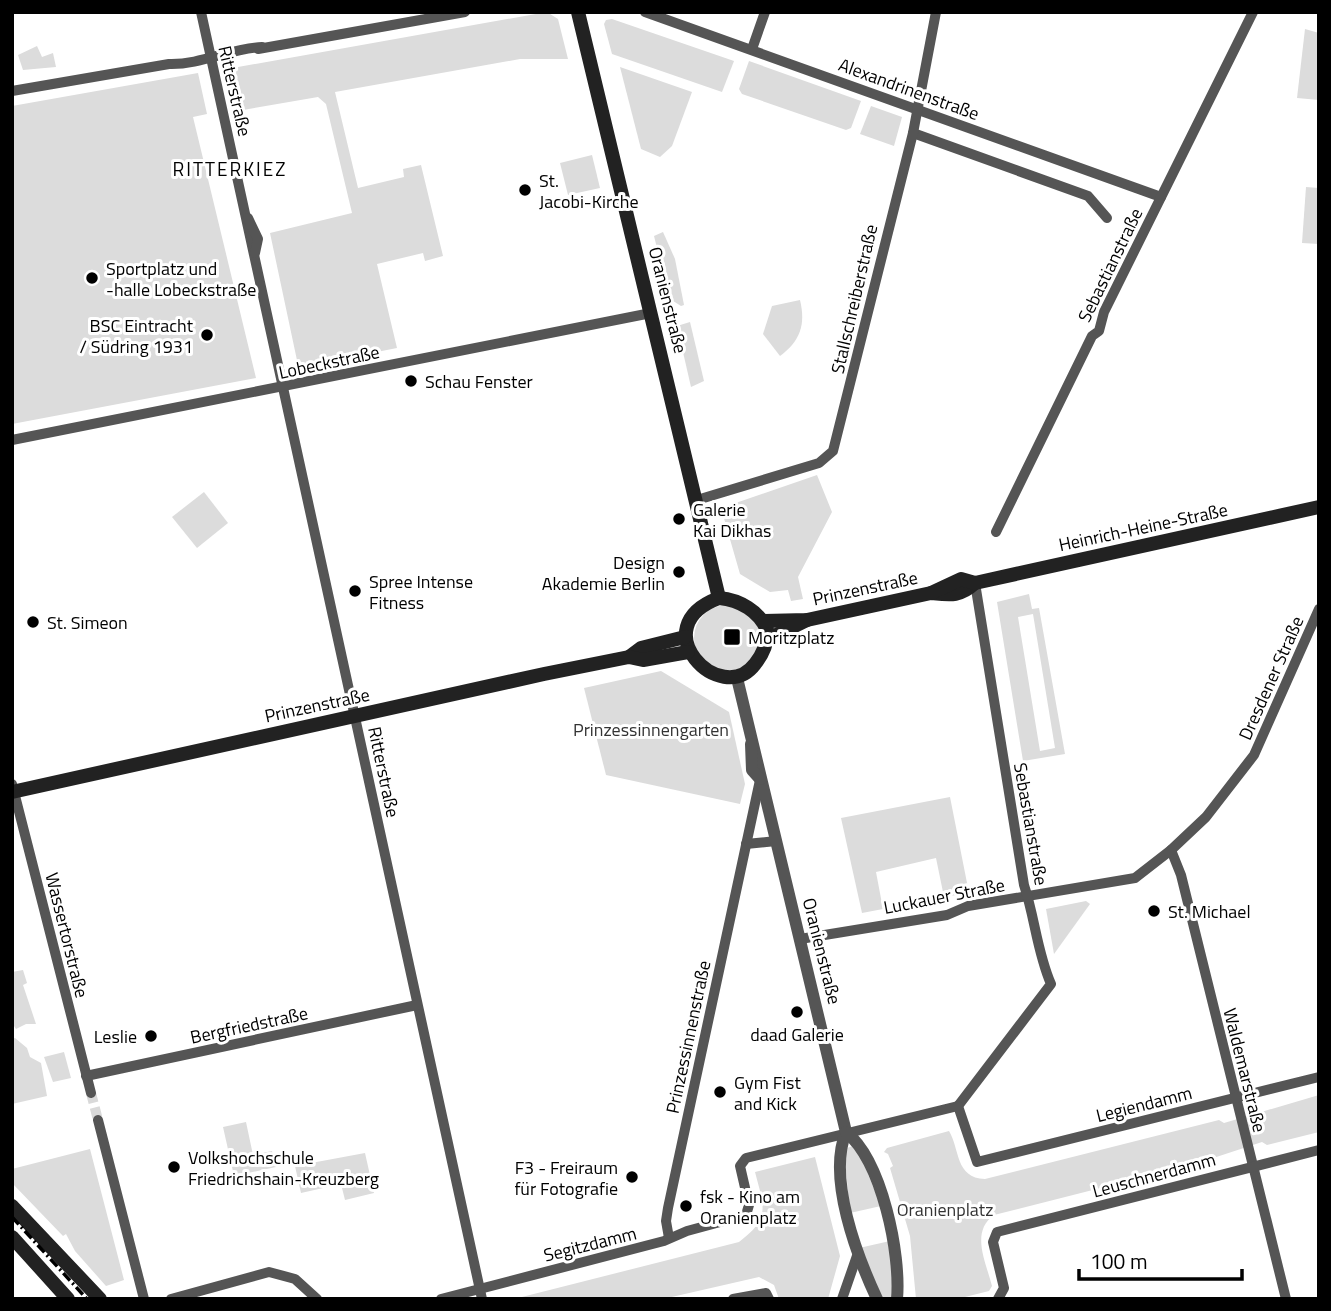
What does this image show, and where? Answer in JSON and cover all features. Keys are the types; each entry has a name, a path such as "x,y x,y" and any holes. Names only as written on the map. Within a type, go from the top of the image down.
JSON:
{"main road":[{"name":"Oranienstraße","path":"578,12 719,598"},
{"name":"Heinrich-Heine-Straße","path":"975,583 1319,507"},
{"name":"Prinzenstraße","path":"764,621 807,620 931,593 954,596 964,593 975,583"},
{"path":"719,598 742,604 764,621 768,639 753,667 737,678 715,673 688,652 685,636 698,610 719,598"},
{"name":"Prinzenstraße","path":"768,639 807,620"},
{"name":"Prinzenstraße","path":"13,789 629,657 641,648 685,636"},
{"name":"Prinzenstraße","path":"629,657 643,660 688,652"},
{"path":"12,1206 99,1297"},
{"path":"12,1237 68,1299"}],"street":[{"name":"Ritterstraße","path":"201,12 248,218 258,239 255,253 481,1294"},
{"path":"12,91 169,64 184,64 230,53 243,47 262,47 464,12"},
{"name":"Alexandrinenstraße","path":"645,12 1161,197"},
{"path":"752,49 765,12"},
{"name":"Stallschreiberstraße","path":"697,500 819,463 833,451 913,133 936,12"},
{"name":"Sebastianstraße","path":"996,532 1092,336 1104,322 1104,312 1253,12"},
{"path":"913,133 1088,195 1107,218"},
{"name":"Lobeckstraße","path":"12,440 651,313"},
{"name":"Sebastianstraße","path":"958,1106 1051,985 1040,960 1028,897 975,583"},
{"name":"Dresdener Straße","path":"1135,878 1171,850 1206,817 1254,755 1319,609"},
{"name":"Oranienstraße","path":"737,678 751,743 759,760 760,779 846,1132 840,1146 842,1174 858,1253 877,1299"},
{"name":"Prinzessinnenstraße","path":"669,1238 666,1221 760,779"},
{"name":"Wassertorstraße","path":"13,789 91,1093"},
{"path":"746,844 776,841"},
{"name":"Waldemarstraße","path":"1171,850 1181,875 1286,1299"},
{"name":"Luckauer Straße","path":"800,939 947,915 968,906 1135,878"},
{"name":"Bergfriedstraße","path":"86,1076 417,1005"},
{"name":"Legiendamm","path":"958,1106 977,1162 1319,1077"},
{"path":"846,1132 958,1106"},
{"path":"98,1120 144,1299"},
{"name":"Oranienstraße","path":"846,1132 858,1141 880,1191 893,1244 897,1299"},
{"name":"Segitzdamm","path":"441,1299 481,1294 746,1215 749,1205 741,1161 846,1132"},
{"name":"Leuschnerdamm","path":"998,1299 1004,1288 993,1242 997,1232 1319,1150"},
{"path":"842,1299 858,1253"},
{"path":"170,1299 276,1272 302,1283 317,1299"},
{"path":"733,1299 767,1296"}],"green space":[{"path":"547,12 558,19 568,59 520,59 335,92 358,188 404,177 403,169 421,165 443,256 425,261 423,253 377,264 397,348 301,367 298,365 270,233 352,213 326,104 318,97 243,110 235,72 238,67"},
{"path":"612,19 734,61 722,92 612,54 604,24 606,20"},
{"path":"1305,29 1319,33 1319,100 1297,98"},
{"path":"37,46 42,57 53,53 56,67 23,70 18,55"},
{"path":"749,61 861,101 851,128 846,130 742,94 739,89"},
{"path":"620,67 692,92 672,146 660,157 641,149"},
{"name":"Sportplatz und -halle Lobeckstraße","path":"198,73 207,114 193,117 256,378 12,424 12,106"},
{"path":"871,106 902,117 894,146 860,134"},
{"path":"592,155 600,188 568,195 560,163"},
{"path":"1306,187 1319,188 1319,244 1302,243"},
{"path":"663,232 675,259 684,305 681,306 670,299 654,236"},
{"path":"800,300 800,332 780,356 763,334 772,306"},
{"path":"690,322 704,381 691,387 677,326"},
{"path":"817,475 832,512 798,577 803,599 791,601 788,590 770,592 740,574 721,508"},
{"path":"204,492 228,523 197,548 172,517"},
{"path":"1029,594 1032,609 1039,608 1065,754 1023,761 997,602","holes":["1033,614 1055,748 1040,751 1018,617"]},
{"path":"720,605 734,605 746,610 755,619 760,638 758,651 751,662 734,671 720,671 708,666 699,657 694,645 694,631 699,619 708,610"},
{"name":"Prinzessinnengarten","path":"661,671 729,712 745,784 740,804 606,775 584,688"},
{"path":"950,797 969,893 944,897 936,858 876,872 883,909 862,913 841,818"},
{"path":"1086,901 1090,904 1054,954 1046,909"},
{"path":"23,970 27,983 23,985 36,1024 26,1024 16,1029 12,1023 12,972"},
{"path":"15,1038 27,1048 30,1057 41,1063 47,1096 12,1104 12,1039"},
{"path":"64,1052 71,1078 53,1082 44,1057"},
{"name":"Oranienplatz","path":"1319,1095 1319,1132 1267,1145 1262,1142 1195,1164 994,1215 987,1222 981,1239 992,1286 989,1291 957,1299 916,1299 910,1236 890,1168 893,1166 888,1154 884,1152 887,1148 949,1131 963,1168 968,1174 985,1179 1219,1120 1224,1123"},
{"path":"246,1122 253,1155 272,1151 276,1167 234,1176 223,1127"},
{"path":"856,1145 881,1206 850,1213 844,1149"},
{"path":"90,1149 124,1280 106,1286 75,1251 66,1234 63,1236 12,1183 12,1169"},
{"path":"365,1153 374,1193 345,1200 341,1184 301,1193 295,1166"},
{"path":"815,1157 840,1256 828,1299 779,1299 774,1285 759,1277 663,1299 514,1299 739,1242 756,1226 762,1211 755,1172"},
{"path":"890,1241 893,1299 881,1299 859,1248"}],"tunnel":[{"path":"91,1093 98,1120"}],"railway":[{"path":"12,1217 87,1299"}],"place":[{"name":"St. Jacobi-Kirche","path":"525,190"},
{"name":"Sportplatz und -halle Lobeckstraße","path":"92,278"},
{"name":"BSC Eintracht / Südring 1931","path":"207,335"},
{"name":"Schau Fenster","path":"411,381"},
{"name":"Galerie Kai Dikhas","path":"679,519"},
{"name":"Design Akademie Berlin","path":"679,572"},
{"name":"Spree Intense Fitness","path":"355,591"},
{"name":"St. Simeon","path":"33,622"},
{"name":"Moritzplatz","path":"732,637"},
{"name":"St. Michael","path":"1154,911"},
{"name":"daad Galerie","path":"797,1012"},
{"name":"Leslie","path":"151,1036"},
{"name":"Gym Fist and Kick","path":"720,1092"},
{"name":"Volkshochschule Friedrichshain-Kreuzberg","path":"174,1167"},
{"name":"F3 - Freiraum für Fotografie","path":"632,1177"},
{"name":"fsk - Kino am Oranienplatz","path":"686,1206"}],"district":[{"name":"RITTERKIEZ","path":"230,168"}]}
